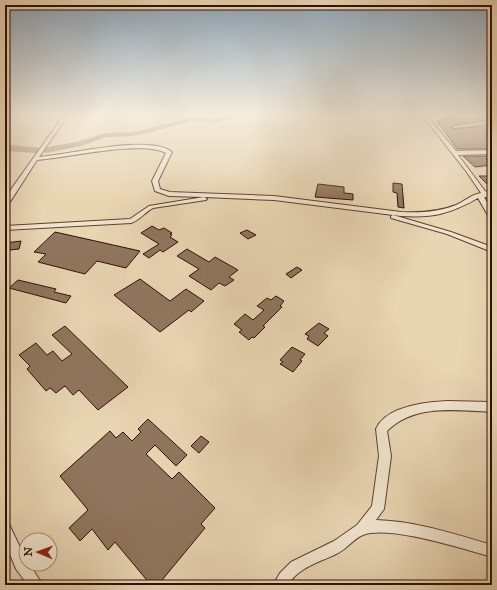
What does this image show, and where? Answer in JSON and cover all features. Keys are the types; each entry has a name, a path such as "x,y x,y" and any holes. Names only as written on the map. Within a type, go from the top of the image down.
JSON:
{"street":[{"path":"5,205 47,143"},
{"path":"446,143 486,195 492,217"},
{"path":"35,159 53,158 128,147 152,146 165,148 168,150 169,154 155,181 157,190 169,194 274,198 401,214 433,214 459,206 471,198 486,195"},
{"path":"455,153 492,152"},
{"path":"5,228 131,221 138,218 142,212 149,208 168,204 192,202 211,196"},
{"path":"363,210 427,226 492,250"},
{"path":"280,585 286,574 298,564 334,549 361,529 378,509 385,456 381,429 388,420 400,413 424,408 452,405 492,407"},
{"path":"361,529 379,525 401,528 492,551"},
{"path":"5,528 21,564 36,585"}],"building":[{"path":"452,143 492,143 492,149 457,149"},
{"path":"463,156 489,156 492,158 486,159 492,165 475,167"},
{"path":"479,176 487,176 492,181 492,189"},
{"path":"393,183 402,184 404,208 398,207 397,193 393,192"},
{"path":"318,184 344,187 344,193 353,194 353,200 315,197"},
{"path":"152,226 159,230 164,228 172,233 170,234 172,235 170,237 178,242 163,252 160,250 149,258 143,254 159,244 141,233"},
{"path":"247,230 256,235 248,239 240,233"},
{"path":"55,232 140,251 126,268 97,261 85,274 38,262 46,254 34,252"},
{"path":"21,241 19,249 10,250 5,261 5,243"},
{"path":"187,249 209,262 215,257 238,270 229,277 234,280 225,286 219,283 211,290 189,276 199,269 177,256"},
{"path":"297,267 302,270 291,278 286,274"},
{"path":"140,279 170,301 186,289 204,301 191,312 189,310 160,332 114,295"},
{"path":"18,280 56,289 54,292 71,296 66,303 9,288"},
{"path":"276,296 284,301 280,306 282,307 263,326 265,327 254,338 252,337 249,340 239,332 242,330 234,324 245,314 253,320 264,310 257,306 267,298 271,300"},
{"path":"319,323 329,329 324,333 328,336 318,346 307,339 309,336 305,334"},
{"path":"65,326 128,387 98,410 79,390 73,395 65,386 56,393 50,388 46,391 27,369 30,366 19,355 36,343 47,355 53,351 62,361 72,354 52,335"},
{"path":"292,347 305,354 300,360 302,361 293,372 280,364 283,362 280,360"},
{"path":"148,419 187,455 176,466 155,445 146,454 172,479 179,472 215,508 201,524 205,528 158,585 151,585 115,542 108,550 92,529 80,541 69,528 88,510 60,476 110,431 116,438 123,432 132,441 141,432 138,429"},
{"path":"201,436 209,442 199,453 191,446"}],"waterway":[{"path":"46,150 83,143"},
{"path":"5,148 37,150"}]}
